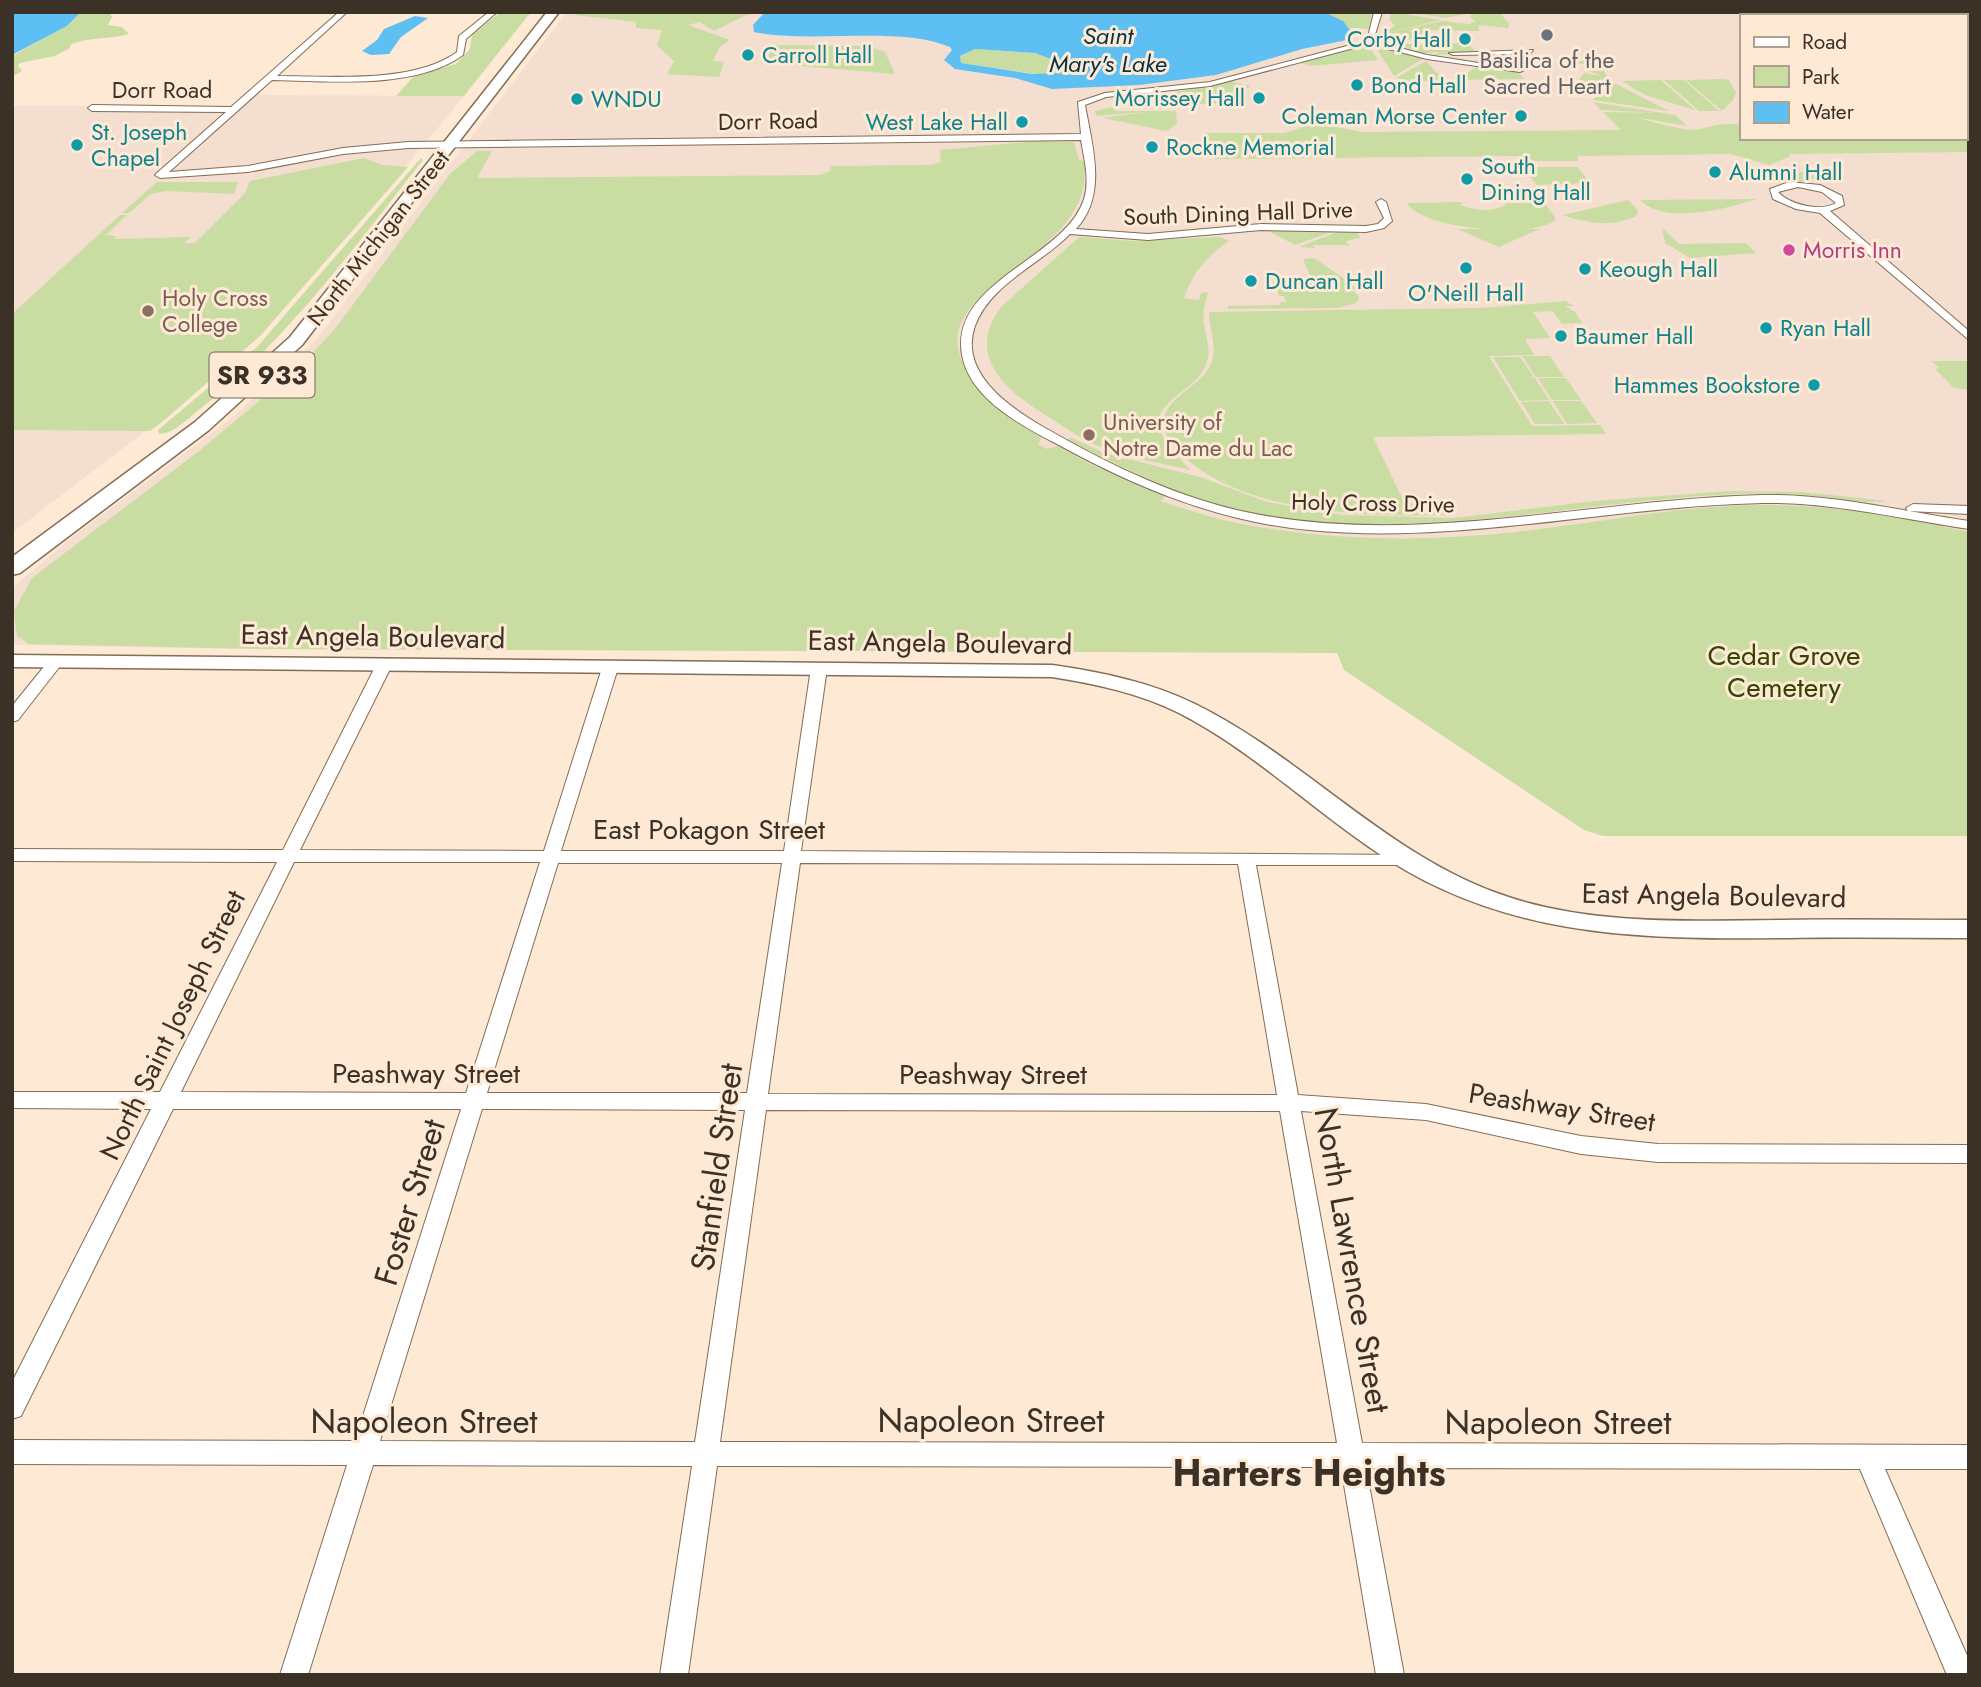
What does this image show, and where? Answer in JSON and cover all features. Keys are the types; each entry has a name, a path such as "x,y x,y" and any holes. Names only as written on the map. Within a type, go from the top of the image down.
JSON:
{"main road":[{"name":"North Michigan Street","path":"12,568 202,426 270,368 319,316 553,12"},
{"name":"East Angela Boulevard","path":"12,661 383,667 1028,669 1080,675 1137,689 1191,710 1406,859 1448,883 1510,907 1567,921 1608,927 1969,929"}],"street":[{"path":"232,110 344,12"},
{"path":"269,78 393,75 437,68 458,55 463,47 462,38 494,12"},
{"path":"1378,12 1370,42 1433,58 1520,70"},
{"name":"Holy Cross Drive","path":"1370,42 1210,84 1089,99 1080,108 1086,125 1085,138 1092,171 1090,190 1083,211 1066,231 985,300 976,312 967,338 972,366 993,395 1039,429 1093,459 1209,506 1288,523 1391,530 1463,527 1606,509 1707,501 1785,499 1872,507 1969,510"},
{"path":"1433,58 1459,52 1530,51"},
{"name":"Dorr Road","path":"92,108 232,110"},
{"name":"Dorr Road","path":"232,110 162,175 167,178 195,178 250,174 397,145 1085,138"},
{"path":"1823,210 1837,207 1841,202 1827,190 1800,185 1784,186 1773,191 1776,197 1788,204 1823,210 1969,337"},
{"name":"South Dining Hall Drive","path":"1066,231 1148,237 1261,227 1366,229 1381,226 1389,219 1381,202"},
{"name":"Holy Cross Drive","path":"1872,507 1969,526"},
{"path":"1930,507 1945,522"},
{"path":"12,717 56,661"},
{"name":"North Saint Joseph Street","path":"12,1408 383,667"},
{"name":"Foster Street","path":"294,1675 610,668"},
{"name":"Stanfield Street","path":"674,1675 819,668"},
{"name":"East Pokagon Street","path":"12,855 1406,859"},
{"name":"North Lawrence Street","path":"1246,858 1390,1675"},
{"name":"Peashway Street","path":"12,1100 1290,1103 1426,1112 1581,1144 1658,1153 1969,1154"},
{"name":"Napoleon Street","path":"12,1452 1969,1457"},
{"path":"1867,1456 1961,1675"}],"shaded area":[{"name":"University of Notre Dame du Lac","path":"567,12 1969,12 1969,836 1603,836 1522,653 256,649 12,645 12,588 74,536 233,417 315,341"},
{"name":"Holy Cross College","path":"255,95 464,96 371,209 186,400 12,533 12,106 241,106"}],"green space":[{"path":"81,12 109,12 112,17 108,25 122,27 129,34 77,42 55,56 20,63 18,66 22,71 12,77 12,56 67,26"},
{"path":"501,12 531,12 464,96 396,96 414,76 456,64 470,49 472,34"},
{"path":"578,12 765,12 746,15 714,31 700,22 688,25 730,40 720,47 713,61 724,62 719,77 667,74 674,61 657,45 662,30 636,28 636,22 575,15"},
{"path":"1324,12 1372,12 1369,29 1350,28"},
{"path":"1392,12 1440,20 1387,33 1442,21 1469,24 1475,21 1470,17 1472,13 1445,18 1408,12 1499,12 1509,24 1508,28 1478,25 1479,31 1430,30 1425,31 1428,36 1423,36 1423,39 1389,40 1385,32 1395,26 1389,19"},
{"path":"1391,41 1415,45 1462,43 1468,44 1475,51 1429,56 1442,52 1424,53 1426,56 1385,43 1417,52"},
{"path":"773,45 869,46 885,52 895,74 766,63"},
{"path":"1368,45 1378,60 1311,66 1298,62"},
{"path":"1376,46 1424,58 1394,76"},
{"path":"975,49 1035,53 1068,65 1059,73 1044,75 961,63 960,56"},
{"path":"1596,54 1608,79 1596,80 1607,82 1580,89 1576,84 1584,73 1602,76 1581,68 1596,66 1576,63"},
{"path":"1426,61 1445,81 1407,81 1396,78"},
{"path":"1479,66 1517,72 1525,79 1454,80"},
{"path":"1661,80 1695,110 1645,95 1622,81"},
{"path":"1664,80 1684,80 1719,111 1699,111"},
{"path":"1686,80 1729,80 1736,92 1734,99 1722,111"},
{"path":"1230,81 1250,86 1242,93 1224,93 1226,100 1213,104 1183,104 1183,98 1176,92"},
{"path":"1612,83 1616,84 1669,111 1593,100"},
{"path":"1593,102 1675,115 1687,126 1635,117 1679,128 1695,130 1723,124 1740,125 1740,140 1967,140 1969,126 1969,152 1789,154 1791,156 1769,165 1731,154 1578,156 1578,161 1528,161 1525,156 1215,159 1205,133 1284,133 1316,123 1362,132 1621,130 1603,112 1661,113 1601,110"},
{"path":"1114,107 1115,111 1176,111 1177,124 1166,131 1103,118 1143,112 1097,116 1094,111"},
{"name":"Cedar Grove Cemetery","path":"1036,141 1074,142 1079,160 1084,161 1079,202 1055,236 988,291 964,318 958,350 981,389 1042,437 1038,444 1047,449 1058,446 1090,464 1160,493 1165,497 1160,501 1242,524 1344,537 1482,535 1671,511 1764,505 1867,513 1969,532 1969,836 1603,836 1584,830 1344,670 1337,653 256,649 29,644 17,636 14,611 32,578 199,451 296,370 335,329 450,174 477,151 492,151 477,178 820,175 830,171 831,166 930,165 941,162 940,150"},
{"path":"364,158 382,165 408,167 261,335 167,418 150,431 12,430 12,314 120,215 127,215 106,235 116,236 115,239 191,237 184,243 195,243 245,193 250,181"},
{"path":"421,158 423,160 316,294 259,356 178,426 159,434 158,430 257,347"},
{"path":"1519,163 1527,167 1577,167 1591,183 1537,185"},
{"path":"1776,167 1817,177 1802,182 1784,183 1750,176"},
{"path":"157,182 238,182 234,194 166,191 151,194 129,213 122,213"},
{"path":"1756,199 1696,213 1664,212 1651,208 1640,200"},
{"path":"1628,200 1638,210 1636,216 1627,220 1590,222 1563,215"},
{"path":"1502,201 1543,201 1556,219 1527,229 1480,229 1434,220 1417,212 1407,203 1461,202 1463,203 1459,205 1485,210 1507,204"},
{"path":"1662,228 1679,244 1746,243 1756,253 1690,258 1665,243"},
{"path":"1267,229 1334,231 1295,245"},
{"path":"1457,229 1539,229 1499,247"},
{"path":"1342,230 1357,232 1360,238 1346,241 1349,248 1346,245 1299,247"},
{"path":"1079,237 1132,241 1220,237 1229,241 1202,265 1184,298 1199,300 1201,293 1208,292 1203,316 1208,348 1207,362 1196,379 1166,406 1157,424 1167,445 1190,470 1095,445 1037,410 1008,387 997,374 987,343 990,326 1001,307"},
{"path":"1314,258 1352,284 1355,289 1351,289 1359,297 1357,303 1337,308 1228,309 1228,306 1281,305 1280,302 1286,302 1284,296 1279,296 1276,287 1290,287 1284,284 1288,282 1313,282 1303,259"},
{"path":"1565,301 1574,306 1565,306 1575,312 1582,323 1562,324 1553,311 1533,312 1550,338 1525,339 1534,355 1489,356 1532,426 1600,425 1606,434 1373,437 1404,502 1445,508 1448,515 1345,513 1273,501 1240,490 1209,475 1183,456 1166,434 1165,416 1169,407 1211,364 1213,345 1209,312 1481,308"},
{"path":"1522,356 1550,356 1564,377 1536,377"},
{"path":"1493,357 1520,357 1534,377 1529,378 1535,378 1549,400 1520,401"},
{"path":"1932,361 1969,361 1969,390 1954,388 1935,369 1939,368"},
{"path":"1538,378 1566,378 1581,400 1552,400"},
{"path":"1549,401 1564,424 1535,424 1521,402"},
{"path":"1553,401 1581,401 1597,423 1567,424"},
{"path":"1072,438 1104,453 1200,477 1267,502 1344,515 1454,518 1594,501 1730,491 1801,492 1887,501 1789,494 1741,494 1420,523 1361,524 1301,520 1242,511 1196,498 1066,439"}],"water":[{"path":"12,12 81,12 67,26 12,55"},
{"name":"Saint Mary's Lake","path":"765,12 1324,12 1343,21 1354,35 1347,40 1302,49 1216,75 1139,85 1052,89 1015,78 955,69 944,60 952,50 950,47 929,41 881,36 777,35 754,32 753,25","holes":["975,49 1035,53 1067,65 1059,73 1032,74 961,63 960,56"]},
{"path":"415,16 428,18 401,37 389,54 371,55 362,51 377,40 384,29"}],"place":[{"name":"Basilica of the Sacred Heart","path":"1547,35"},
{"name":"Corby Hall","path":"1465,39"},
{"name":"Carroll Hall","path":"748,55"},
{"name":"Bond Hall","path":"1357,85"},
{"name":"Morissey Hall","path":"1259,98"},
{"name":"WNDU","path":"577,99"},
{"name":"Coleman Morse Center","path":"1521,116"},
{"name":"West Lake Hall","path":"1022,122"},
{"name":"St. Joseph Chapel","path":"77,145"},
{"name":"Rockne Memorial","path":"1152,147"},
{"name":"Alumni Hall","path":"1715,172"},
{"name":"South Dining Hall","path":"1467,179"},
{"name":"Morris Inn","path":"1789,250"},
{"name":"O'Neill Hall","path":"1466,268"},
{"name":"Keough Hall","path":"1585,269"},
{"name":"Duncan Hall","path":"1251,281"},
{"name":"Holy Cross College","path":"148,311"},
{"name":"Ryan Hall","path":"1766,328"},
{"name":"Baumer Hall","path":"1561,336"},
{"name":"Hammes Bookstore","path":"1814,385"},
{"name":"University of Notre Dame du Lac","path":"1089,435"}],"district":[{"name":"Harters Heights","path":"1309,1473"}]}
